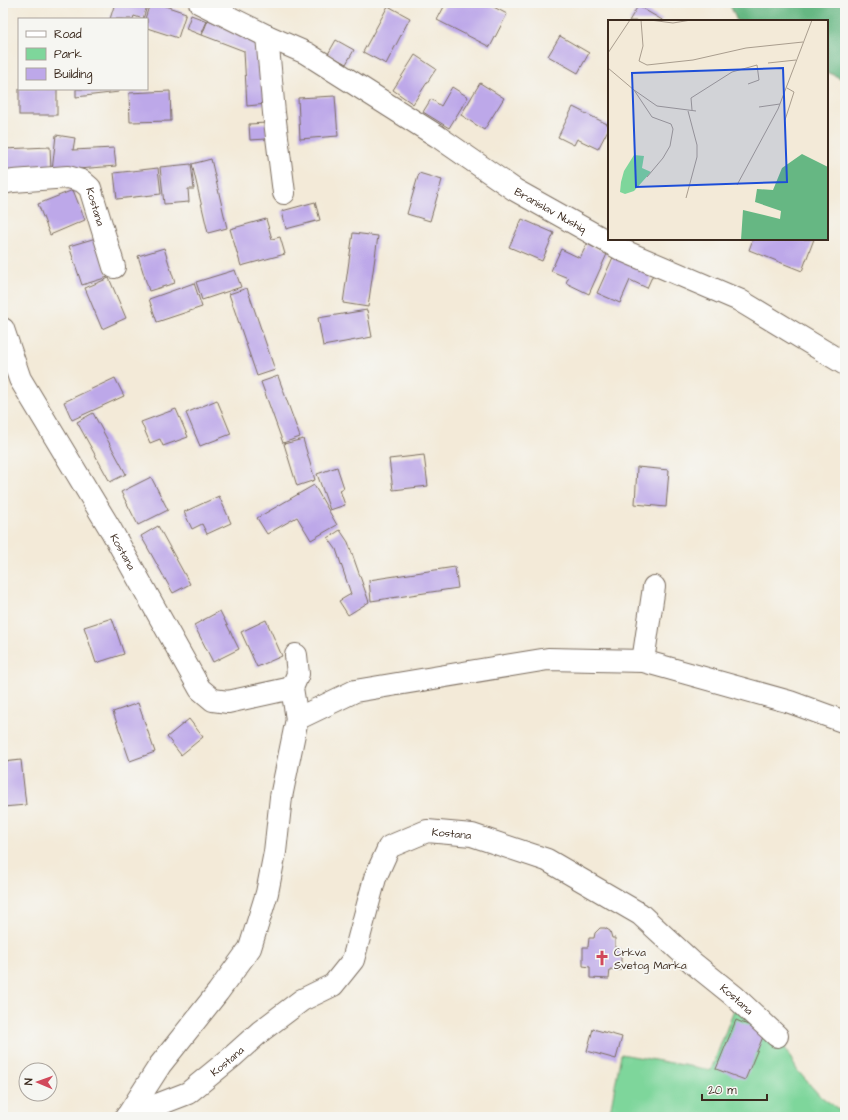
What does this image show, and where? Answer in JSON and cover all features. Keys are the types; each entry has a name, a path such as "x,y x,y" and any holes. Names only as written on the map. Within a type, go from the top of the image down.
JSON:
{"street":[{"name":"Branislav Nushiq","path":"200,3 312,57 437,136 515,190 624,251 740,300 845,364"},
{"path":"267,36 274,113 284,193"},
{"name":"Kostana","path":"3,183 13,181 68,178 82,181 90,188 114,267"},
{"name":"Kostana","path":"3,330 20,379 112,530 200,689 213,700 228,702 292,688"},
{"path":"643,661 654,587"},
{"name":"Kostana","path":"127,1116 160,1065 218,992 250,948 267,893 275,852 281,797 296,719 292,688 298,674 296,655"},
{"path":"296,719 355,691 548,659 643,661 790,702 845,722"},
{"name":"Kostana","path":"127,1116 188,1093 261,1031 302,1000 333,985 353,960 375,878 389,847 426,831 472,835 548,860 640,914 693,963 734,996 777,1036"}],"green space":[{"path":"729,3 845,3 845,80 828,72 828,20 737,20"},
{"path":"735,1007 782,1042 797,1070 819,1095 845,1114 845,1117 609,1117 621,1054 711,1070"}],"building":[{"path":"115,3 148,3 143,18 134,16 133,18 110,18"},
{"path":"150,3 156,3 186,13 178,38 148,28 148,18 145,18"},
{"path":"446,3 486,3 507,14 490,47 437,20"},
{"path":"388,6 410,18 386,64 363,52"},
{"path":"638,6 662,20 630,20"},
{"path":"191,15 207,21 201,35 186,29"},
{"path":"208,20 254,39 261,50 267,104 247,106 244,51 202,35"},
{"path":"560,36 589,53 578,73 548,56"},
{"path":"336,40 354,50 346,64 328,54"},
{"path":"415,55 436,69 413,104 393,90"},
{"path":"480,83 504,98 484,130 461,115"},
{"path":"452,87 468,97 449,128 423,112 431,99 441,106"},
{"path":"19,90 57,90 57,115 19,115"},
{"path":"76,90 118,90 119,92 76,97"},
{"path":"170,91 171,121 130,122 129,93"},
{"path":"335,96 338,136 300,139 298,98"},
{"path":"573,107 608,124 608,130 598,149 577,139 574,145 558,137"},
{"path":"267,123 267,139 250,140 249,124"},
{"path":"56,135 75,138 73,150 114,148 116,166 52,171"},
{"path":"50,147 51,171 3,174 3,149"},
{"path":"211,159 227,228 208,233 192,164"},
{"path":"191,164 194,189 188,189 189,202 164,204 160,167"},
{"path":"158,168 161,194 117,199 114,173"},
{"path":"419,173 442,180 430,221 407,214"},
{"path":"73,190 85,220 50,235 38,204"},
{"path":"315,202 320,220 286,229 282,211"},
{"path":"266,219 272,239 280,237 285,254 241,266 230,229"},
{"path":"522,219 554,233 542,261 509,247"},
{"path":"353,233 378,236 368,307 343,303"},
{"path":"96,238 108,277 82,285 69,246"},
{"path":"753,240 814,240 802,271 749,250"},
{"path":"587,244 607,254 589,294 566,283 568,278 551,271 561,249 580,258"},
{"path":"164,248 175,283 149,291 138,256"},
{"path":"614,255 654,272 647,288 630,280 620,303 597,293"},
{"path":"235,270 241,287 202,300 196,282"},
{"path":"109,278 126,318 102,329 85,288"},
{"path":"194,283 202,307 157,322 149,299"},
{"path":"247,288 275,370 257,376 229,294"},
{"path":"367,310 372,337 323,346 318,318"},
{"path":"278,376 300,437 283,443 261,382"},
{"path":"115,378 124,396 72,420 64,402"},
{"path":"217,400 231,434 200,446 186,413"},
{"path":"176,409 188,437 163,446 160,439 150,443 141,422"},
{"path":"93,413 126,474 110,482 77,422"},
{"path":"303,439 315,480 297,486 284,444"},
{"path":"424,455 428,486 393,490 389,459"},
{"path":"337,467 344,488 340,490 345,505 330,510 317,474"},
{"path":"637,467 669,470 666,507 635,504"},
{"path":"151,477 168,510 138,525 121,492"},
{"path":"314,485 337,525 311,540 297,517 267,534 257,518"},
{"path":"219,496 231,523 207,534 202,524 192,529 184,512"},
{"path":"158,526 190,584 173,593 141,536"},
{"path":"340,530 348,542 369,602 348,615 339,601 351,594 336,549 328,538"},
{"path":"455,567 458,588 371,601 369,580"},
{"path":"220,611 239,649 213,662 194,625"},
{"path":"112,618 124,654 96,663 84,627"},
{"path":"266,620 282,656 257,667 241,632"},
{"path":"138,703 155,752 130,761 113,712"},
{"path":"189,719 203,737 181,755 167,737"},
{"path":"21,760 26,805 3,807 3,762"},
{"name":"Crkva Svetog Marka","path":"600,928 605,928 610,931 612,938 615,938 615,949 621,949 621,970 610,969 609,979 590,978 590,967 583,966 583,947 588,947 589,938 594,938 595,933"},
{"path":"736,1020 765,1032 745,1080 716,1069"},
{"path":"593,1029 622,1037 616,1059 587,1051"}],"place":[{"name":"Crkva Svetog Marka","path":"602,958"}]}
